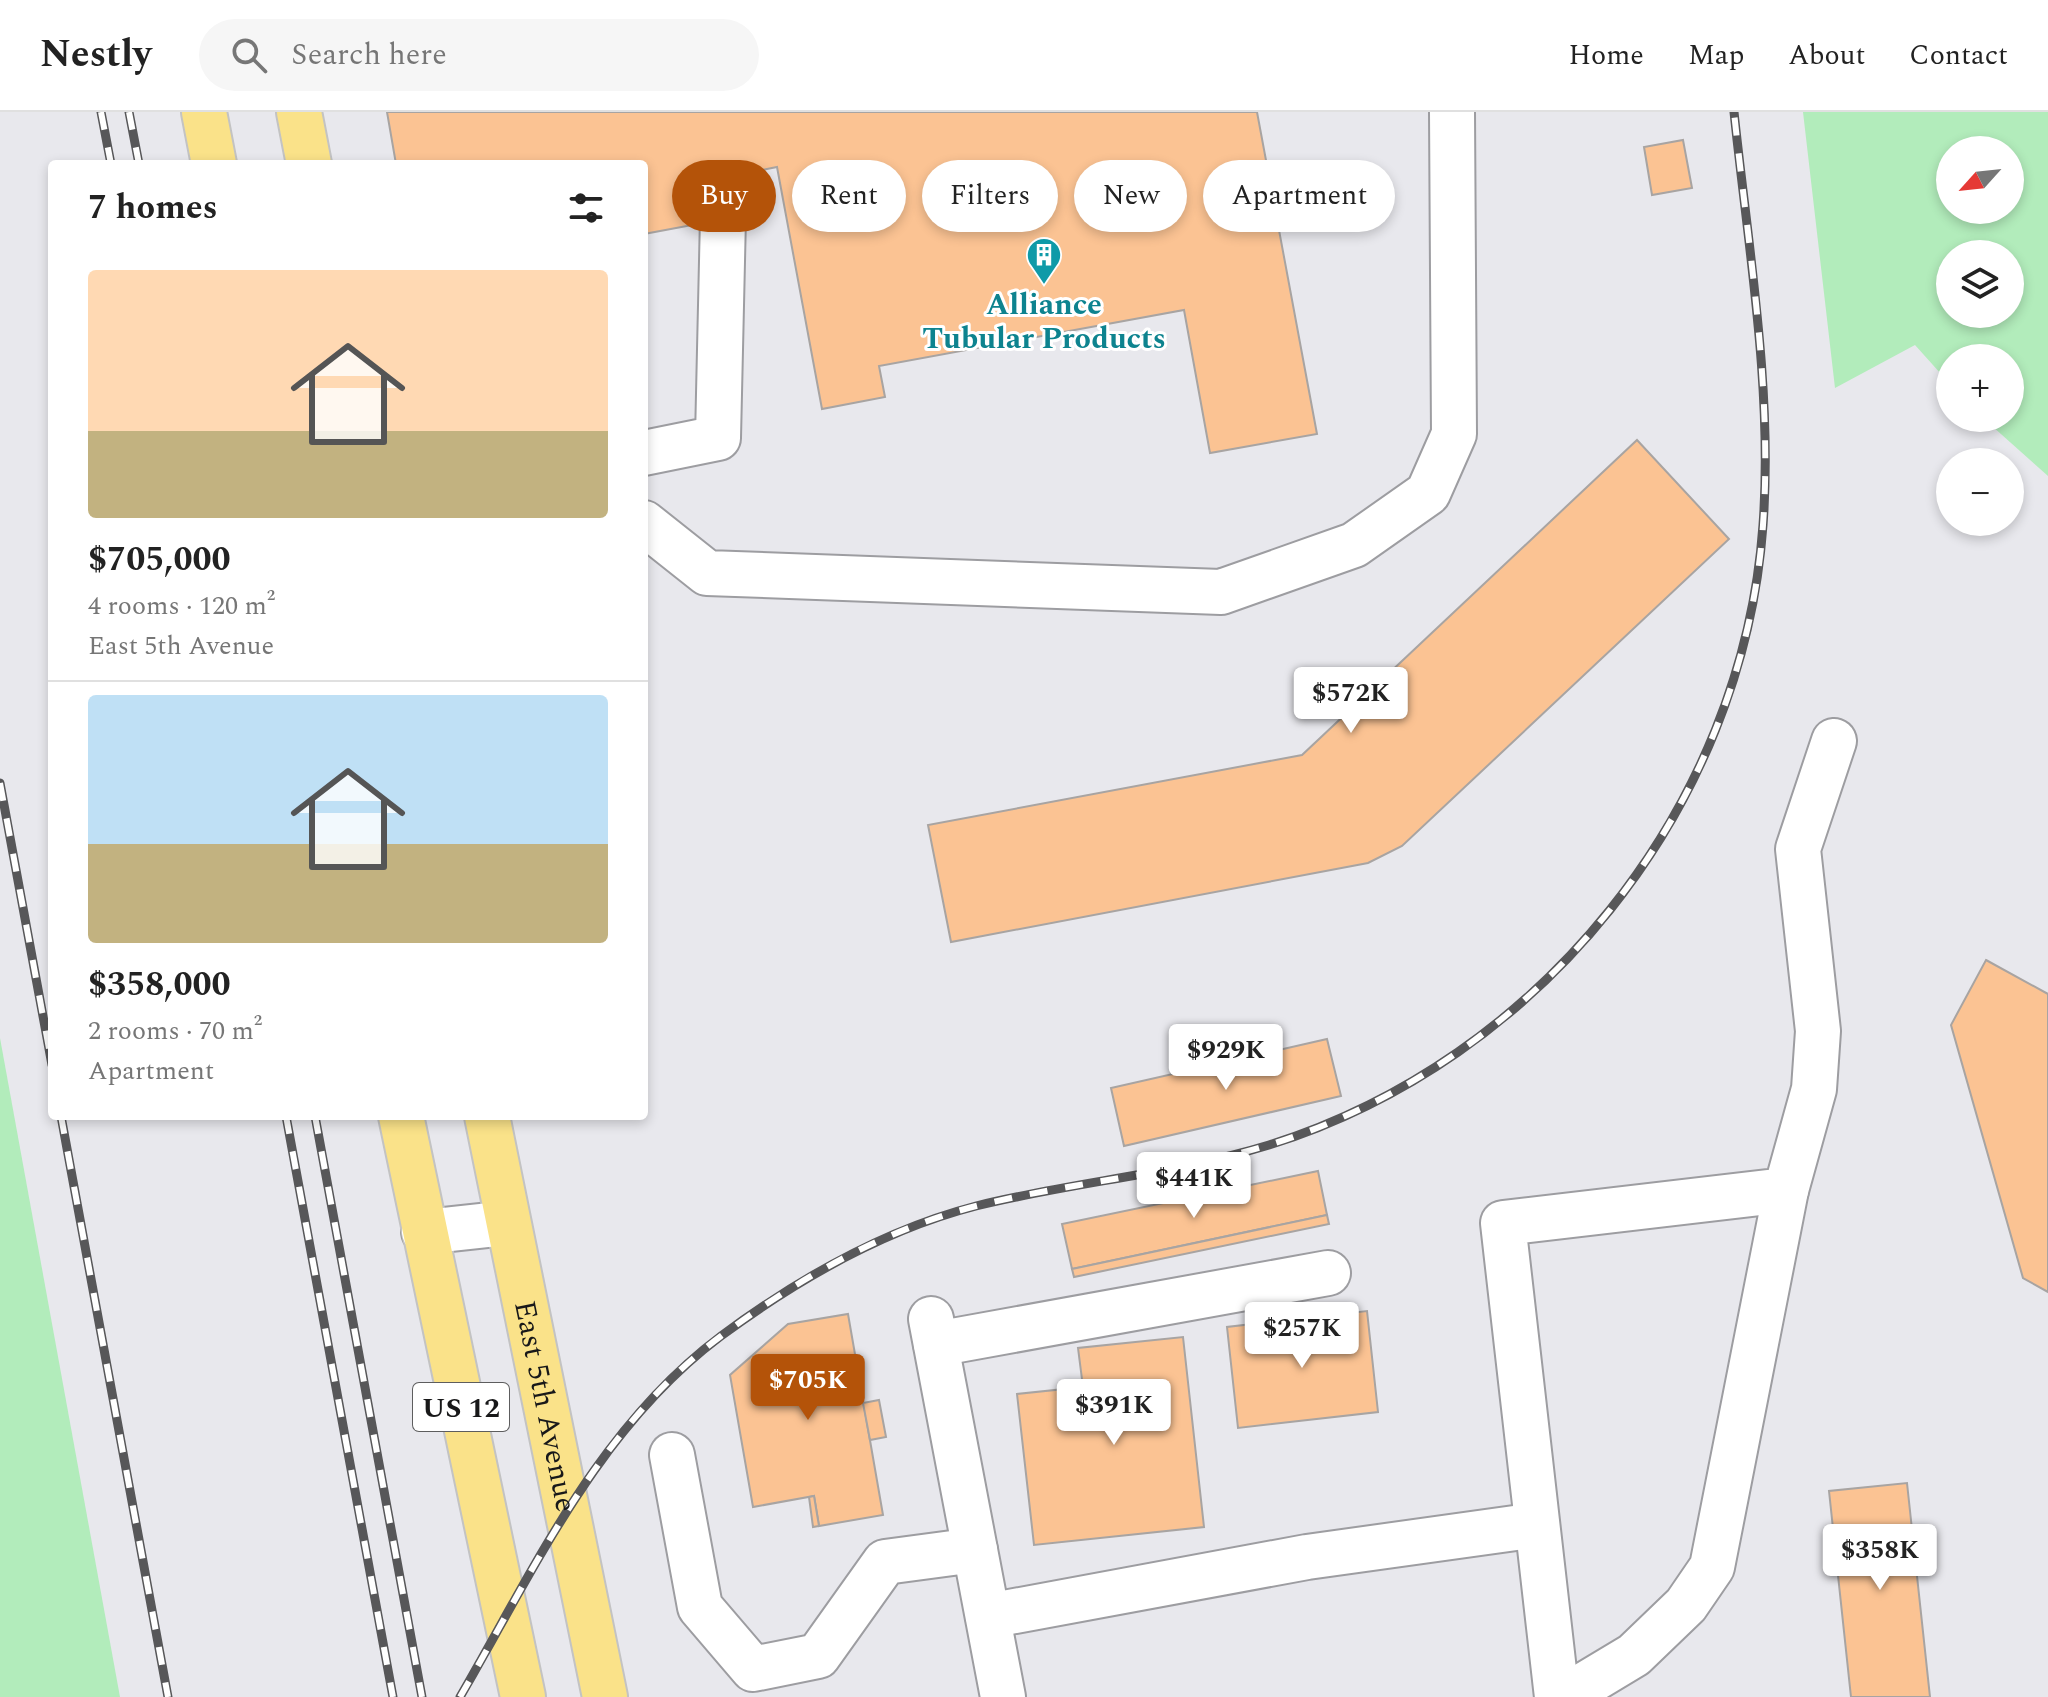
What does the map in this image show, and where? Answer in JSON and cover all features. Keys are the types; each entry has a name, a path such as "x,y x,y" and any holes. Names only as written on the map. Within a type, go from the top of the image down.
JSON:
{"main road":[{"path":"204,112 213,160"},
{"path":"299,112 308,160"},
{"name":"US 12","path":"402,1120 523,1697"},
{"name":"East 5th Avenue","path":"488,1120 605,1697"}],"lane":[{"path":"648,526 707,573 1221,592 1354,545 1428,493 1454,434 1452,112"},
{"path":"648,452 718,438 723,232"},
{"path":"1564,1697 1634,1655 1686,1605 1712,1567 1786,1190 1814,1089 1818,1031 1798,849 1834,741"},
{"path":"1557,1697 1503,1223 1786,1190"},
{"path":"424,1232 507,1223"},
{"path":"1003,1697 933,1331 1328,1273"},
{"path":"672,1455 700,1607 753,1669 818,1656 885,1562 975,1550"},
{"path":"988,1616 1307,1557 1537,1525"}],"green space":[{"path":"1803,112 2048,112 2048,476 2024,455 2024,448 2017,448 1999,432 2024,432 2024,344 1936,344 1936,368 1915,345 1835,388"},
{"path":"0,1038 120,1697 0,1697"}],"building":[{"name":"Alliance Tubular Products","path":"387,112 1257,112 1266,160 1203,160 1203,232 1279,232 1317,434 1210,453 1184,310 879,366 885,397 822,409 776,160 672,160 672,229 648,233 648,160 395,160"},
{"path":"1683,140 1692,188 1652,195 1644,147"},
{"path":"1637,440 1729,539 1402,846 1368,863 951,942 928,825 1302,755"},
{"path":"1986,960 2048,994 2048,1292 2023,1278 1951,1025"},
{"path":"1327,1039 1341,1096 1124,1146 1111,1088"},
{"path":"1318,1171 1327,1215 1072,1269 1062,1224"},
{"path":"1327,1215 1329,1224 1074,1277 1072,1269"},
{"path":"1367,1311 1378,1412 1238,1428 1227,1327"},
{"path":"848,1314 883,1515 819,1526 814,1496 753,1507 730,1375 788,1324"},
{"path":"1183,1337 1204,1527 1034,1545 1017,1394 1083,1387 1078,1348"},
{"path":"879,1400 886,1437 870,1440 863,1403"},
{"path":"1907,1483 1930,1697 1851,1697 1829,1491"},
{"path":"814,1496 819,1526 813,1527 809,1497"}],"railway":[{"path":"101,112 110,160"},
{"path":"129,112 138,160"},
{"path":"460,1697 543,1550 604,1457 639,1413 678,1373 750,1315 842,1259 908,1228 942,1216 1013,1198 1233,1155 1269,1145 1367,1106 1458,1052 1539,986 1610,910 1669,824 1715,730 1747,630 1763,525 1765,423 1758,318 1734,112"},
{"path":"0,783 48,1043"},
{"path":"62,1120 168,1697"},
{"path":"287,1120 393,1697"},
{"path":"316,1120 422,1697"}],"place":[{"name":"Alliance Tubular Products","path":"1044,286"}]}
